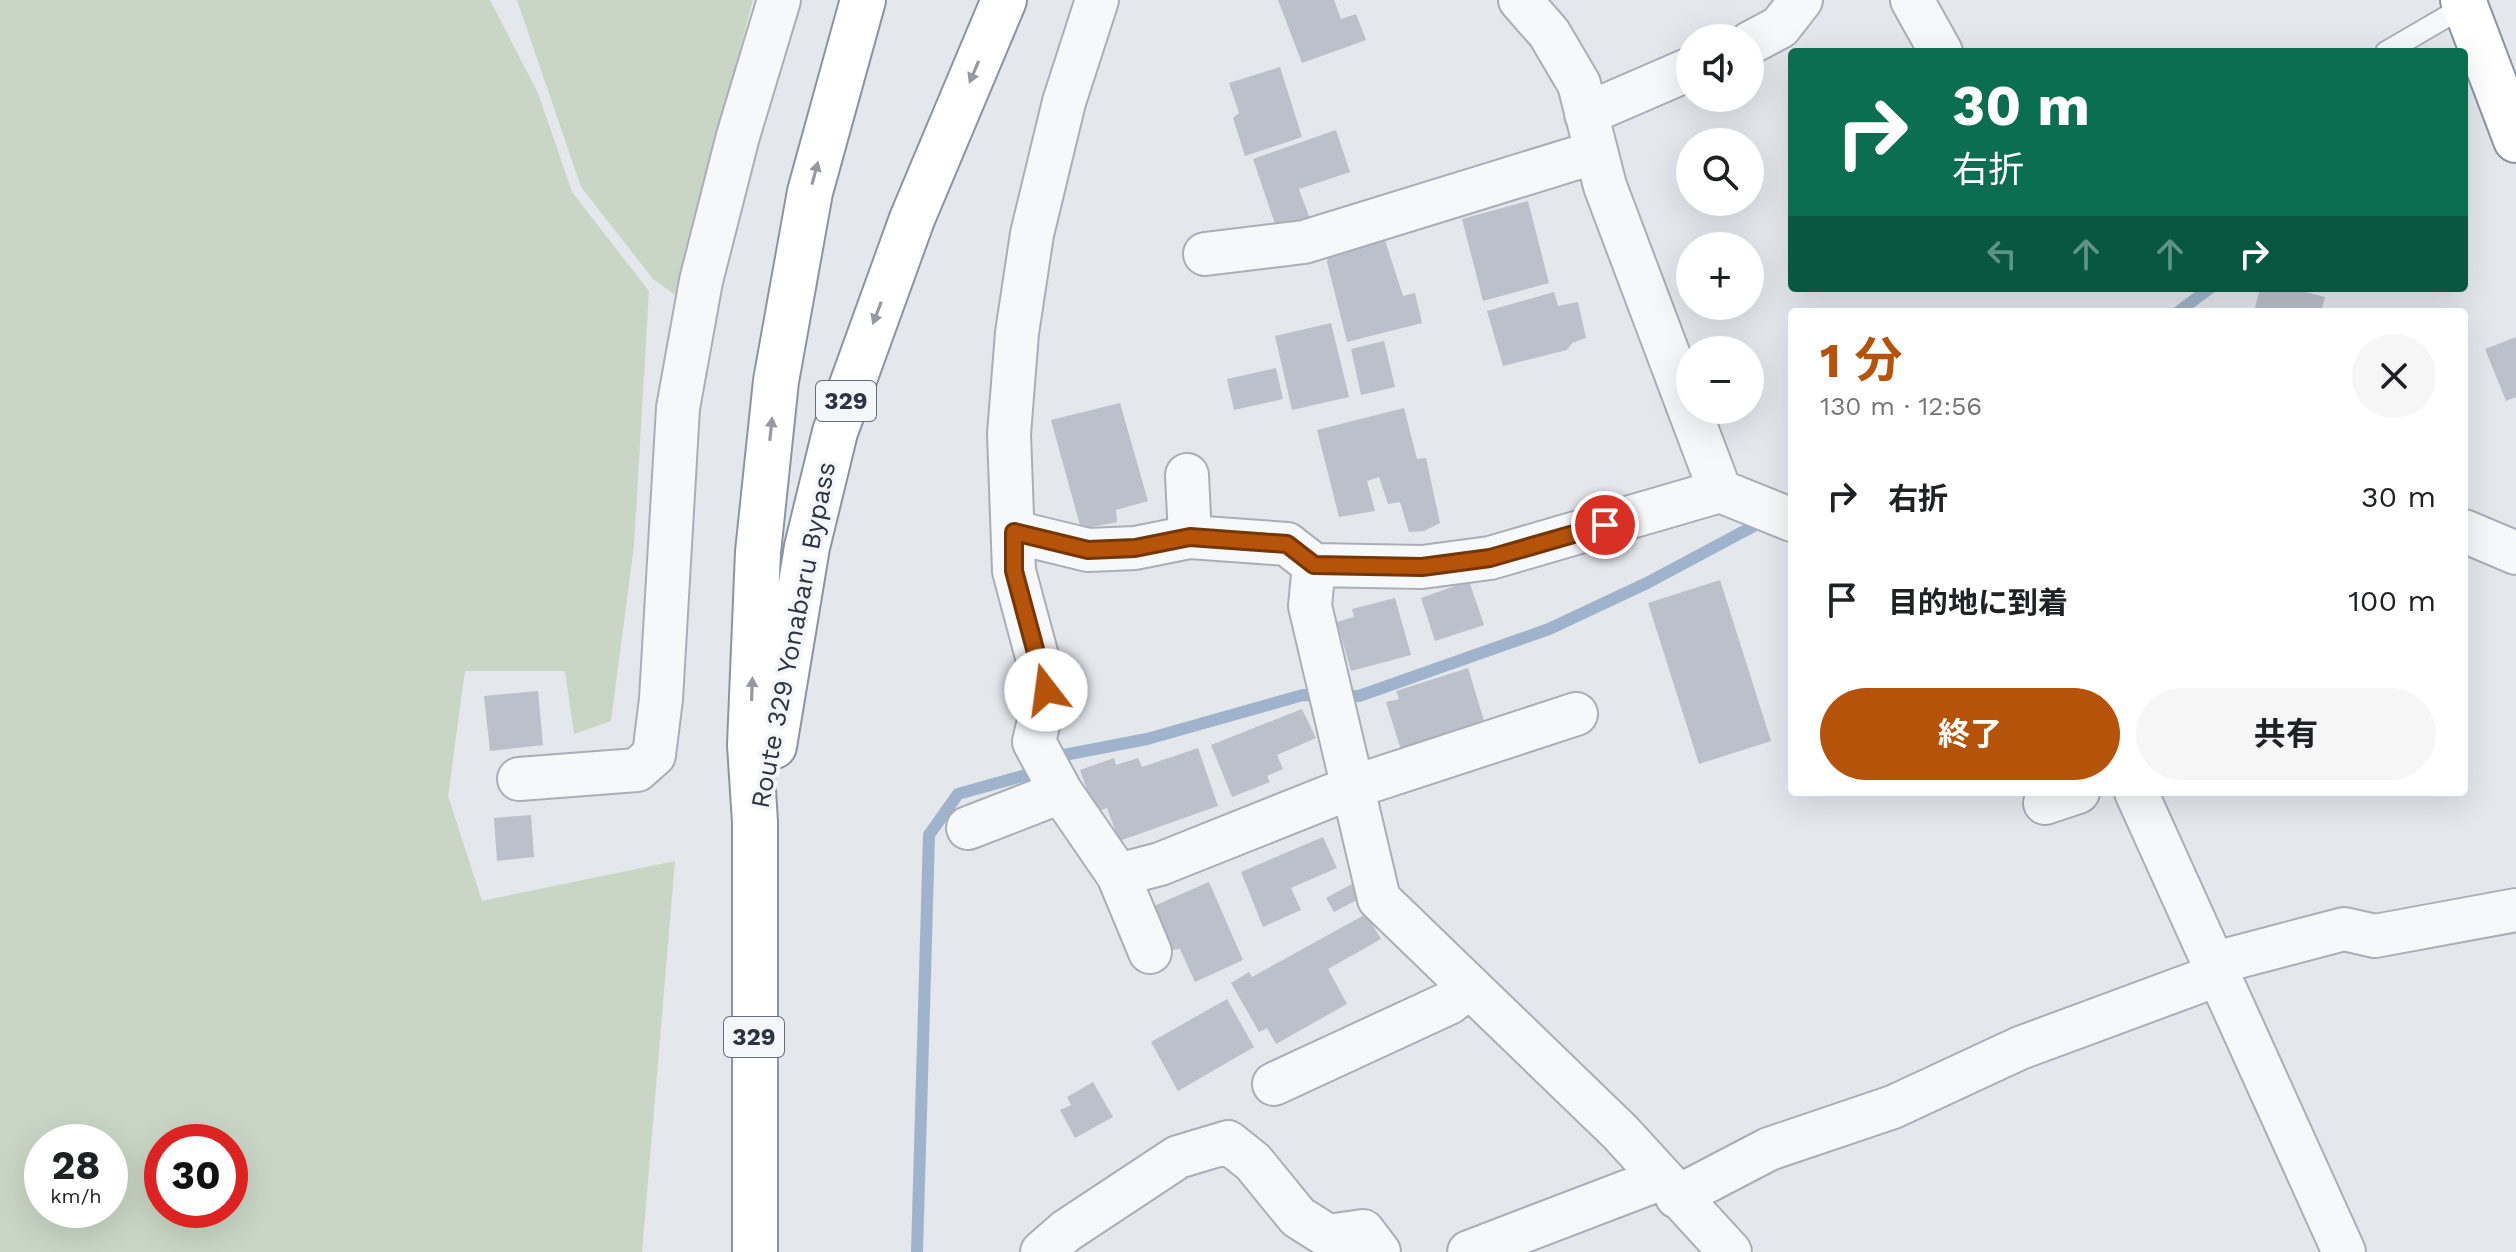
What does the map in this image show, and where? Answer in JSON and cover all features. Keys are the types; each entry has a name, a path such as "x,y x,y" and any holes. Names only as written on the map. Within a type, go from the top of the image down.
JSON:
{"highway":[{"name":"Route 329 Yonabaru Bypass","path":"755,1252 755,822 750,745 758,552 776,381 810,192 863,0"},
{"name":"Route 329 Yonabaru Bypass","path":"755,822 776,741 807,547 835,432 912,219 1004,0"},
{"path":"2464,3 2514,126"}],"street":[{"path":"519,779 637,770 654,755 661,699 678,408 709,252 738,136 779,0"},
{"path":"1097,0 1064,102 1025,277 1009,434 1014,571 1046,690 1034,742 1061,792 1118,875 1150,952"},
{"path":"1520,0 1549,33 1579,84 1605,186 1720,491"},
{"path":"1764,27 1780,27 1801,0"},
{"path":"1912,0 1939,48"},
{"path":"1205,254 1304,242 1591,133 1676,78"},
{"path":"1187,475 1190,537"},
{"path":"1014,532 1088,550 1135,548 1190,537 1287,544 1314,565 1422,567 1490,558 1720,491 1788,518"},
{"path":"2468,533 2516,553"},
{"path":"1314,565 1310,606 1379,899 1620,1132 1730,1252"},
{"path":"1118,875 1160,864 1353,787 1576,714"},
{"path":"968,828 1061,792"},
{"path":"2138,796 2344,1252"},
{"path":"1469,1252 1669,1188 1769,1149 1893,1107 2020,1048 2217,969 2344,929 2375,936 2516,910"},
{"path":"1274,1084 1449,1003 1469,987"},
{"path":"1042,1252 1066,1231 1178,1157 1228,1142 1253,1162 1298,1217 1328,1236 1363,1231 1379,1252"}],"lane":[{"path":"2392,48 2464,3"}],"green space":[{"path":"0,0 490,0 538,93 572,192 649,291 634,546 611,721 574,734 565,671 465,671 448,796 482,901 675,861 642,1252 0,1252"},
{"path":"517,0 753,0 675,295 653,279 581,187"}],"building":[{"path":"1278,0 1334,0 1341,19 1356,14 1366,40 1302,63"},
{"path":"1280,67 1302,137 1245,156 1233,118 1239,113 1229,83"},
{"path":"1336,130 1350,172 1299,189 1310,219 1277,230 1253,159"},
{"path":"1528,201 1549,283 1483,301 1462,219"},
{"path":"1383,234 1403,296 1415,293 1422,323 1347,342 1327,262 1329,250"},
{"path":"1554,292 1558,306 1578,302 1586,338 1572,343 1567,350 1503,366 1487,311"},
{"path":"2259,292 2306,292 2325,297 2322,308 2255,308"},
{"path":"1331,323 1349,397 1292,410 1275,336"},
{"path":"2516,337 2516,397 2506,401 2485,349"},
{"path":"1384,341 1395,387 1361,395 1351,349"},
{"path":"1276,368 1283,399 1234,410 1227,379"},
{"path":"1120,403 1148,501 1116,510 1117,522 1081,529 1051,420"},
{"path":"1404,408 1417,459 1426,458 1440,523 1424,531 1409,532 1400,502 1388,504 1379,477 1367,481 1375,511 1339,517 1317,430"},
{"path":"1720,580 1771,741 1699,764 1648,603"},
{"path":"1469,581 1484,625 1435,641 1421,598"},
{"path":"1395,598 1411,655 1351,671 1337,622 1354,617 1352,609"},
{"path":"1468,668 1485,724 1401,750 1386,702 1399,699 1396,691"},
{"path":"538,691 543,745 490,751 484,696"},
{"path":"1302,709 1316,738 1277,755 1283,769 1267,776 1270,782 1232,797 1211,745"},
{"path":"1198,748 1218,806 1119,841 1107,808 1095,812 1080,770 1114,758 1116,765 1138,758 1142,767"},
{"path":"531,815 534,857 497,861 494,818"},
{"path":"1323,837 1337,868 1291,888 1301,910 1263,927 1241,872"},
{"path":"1209,882 1243,960 1195,982 1180,949 1173,950 1154,906"},
{"path":"1352,884 1359,899 1334,912 1326,898"},
{"path":"1366,914 1381,939 1328,969 1347,1004 1276,1044 1267,1028 1259,1032 1231,983 1249,972 1252,977"},
{"path":"1227,999 1254,1047 1178,1091 1151,1042"},
{"path":"1093,1082 1113,1117 1075,1138 1060,1110 1071,1105 1067,1097"}],"waterway":[{"path":"2183,308 2205,292"},
{"path":"917,1252 929,835 958,794 1026,775 1064,755 1147,739 1303,695 1359,696 1549,629 1647,583 1765,520"}],"route":[{"path":"1046,690 1014,571 1014,532 1088,550 1135,548 1190,537 1287,544 1314,565 1422,567 1490,558 1605,525"}]}
